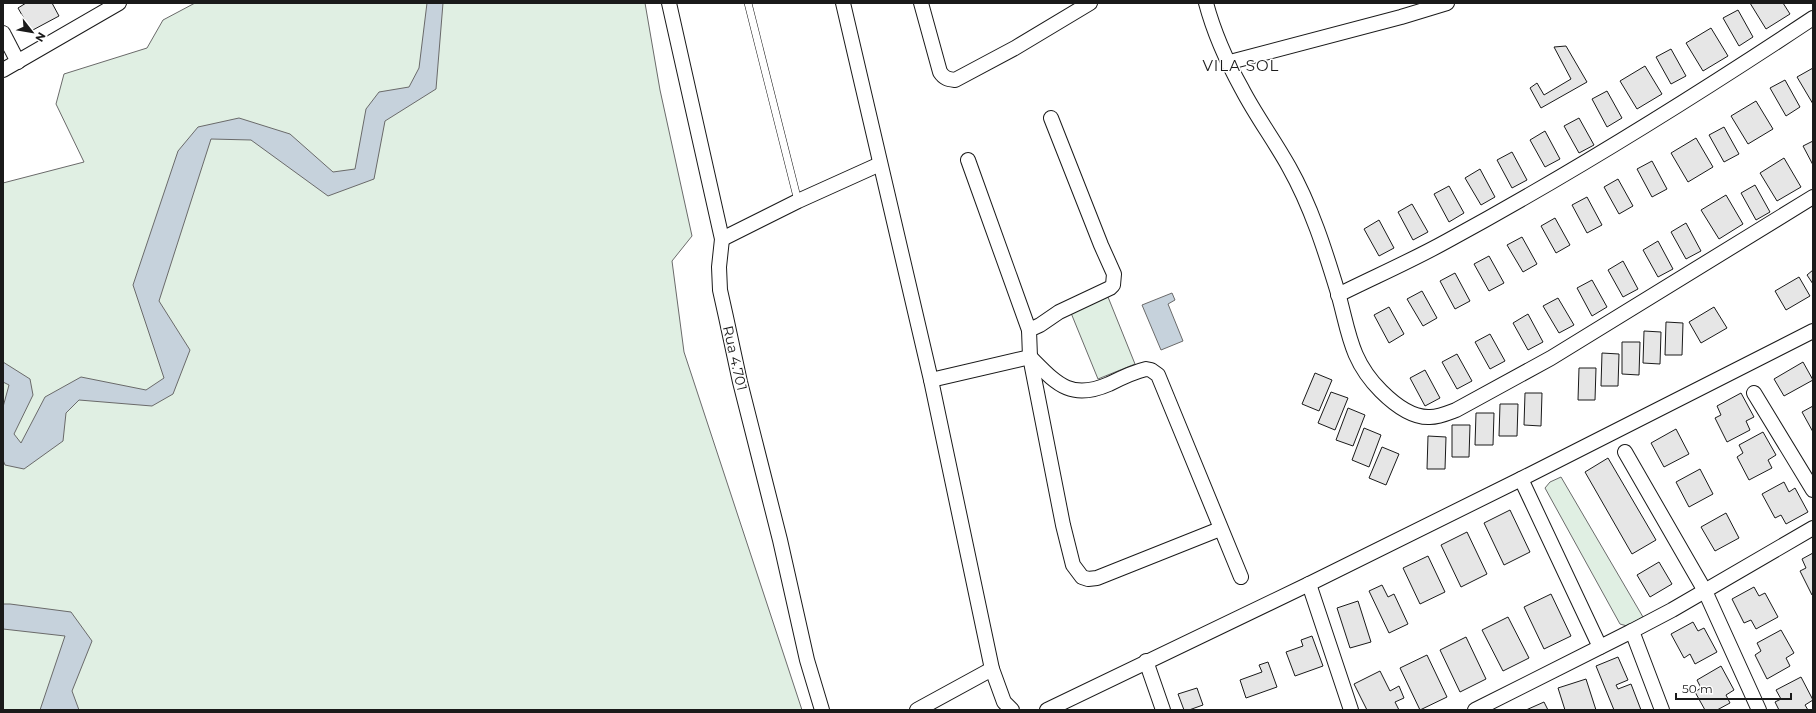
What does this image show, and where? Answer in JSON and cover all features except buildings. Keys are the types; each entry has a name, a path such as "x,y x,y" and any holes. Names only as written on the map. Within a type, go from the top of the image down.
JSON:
{"street":[{"path":"3,70 119,3"},
{"name":"Rua 4.701","path":"669,3 722,239 719,267 720,290 724,310 740,382 780,540 807,660 822,710"},
{"path":"843,3 931,380 992,669 1004,702 1012,710"},
{"path":"921,3 940,72 942,76 955,80 1015,48 1090,3"},
{"path":"1206,3 1213,28 1242,89 1289,166 1302,192 1320,237 1338,295 1351,346 1361,365 1380,390 1398,406 1412,413 1429,418 1440,416 1456,410 1551,358 1813,197"},
{"path":"1401,17 1414,3"},
{"path":"1230,62 1401,17 1447,3"},
{"path":"1338,295 1446,242 1559,177 1651,121 1813,18"},
{"path":"3,33 18,62"},
{"path":"1029,330 1040,325 1059,312 1110,288 1114,279 1114,274 1051,118"},
{"path":"968,160 1029,330 1030,357 1063,525 1073,565 1079,574 1088,579 1097,578 1220,529"},
{"path":"722,239 798,201 880,164"},
{"path":"1047,710 1146,661 1309,584 1521,479 1813,331"},
{"path":"931,380 1030,357"},
{"path":"1030,357 1064,387 1078,392 1098,389 1146,369 1151,370 1158,375 1241,577"},
{"path":"1754,393 1813,490"},
{"path":"1625,452 1705,591 1759,710"},
{"path":"1521,479 1600,647"},
{"path":"1475,710 1632,631 1705,591 1813,528"},
{"path":"1309,584 1351,710"},
{"path":"1632,631 1662,710"},
{"path":"1146,661 1163,710"},
{"path":"917,710 992,669"}],"lane":[{"path":"748,3 798,201"}],"green space":[{"path":"195,3 645,3 660,90 692,236 672,261 684,352 802,710 3,710 3,183 84,162 56,104 64,74 147,48 163,20"},
{"path":"1108,297 1135,364 1098,379 1071,313"},
{"path":"1561,477 1643,617 1627,626 1620,624 1545,488 1550,482"}],"shaded area":[{"path":"427,3 443,3 436,89 385,121 374,179 328,196 251,140 211,139 159,301 190,350 173,394 152,406 79,400 66,413 63,441 24,469 5,465 3,460 3,407 9,385 3,382 3,362 30,379 33,395 14,434 21,443 45,397 81,377 146,390 164,378 133,285 178,151 198,127 239,118 290,134 333,172 355,169 366,109 379,92 409,87 419,68"},
{"path":"1172,293 1175,300 1168,304 1183,341 1161,350 1142,305"},
{"path":"3,604 71,612 92,641 72,691 79,710 40,710 65,636 3,629"}],"district":[{"name":"VILA SOL","path":"1241,66"}]}
